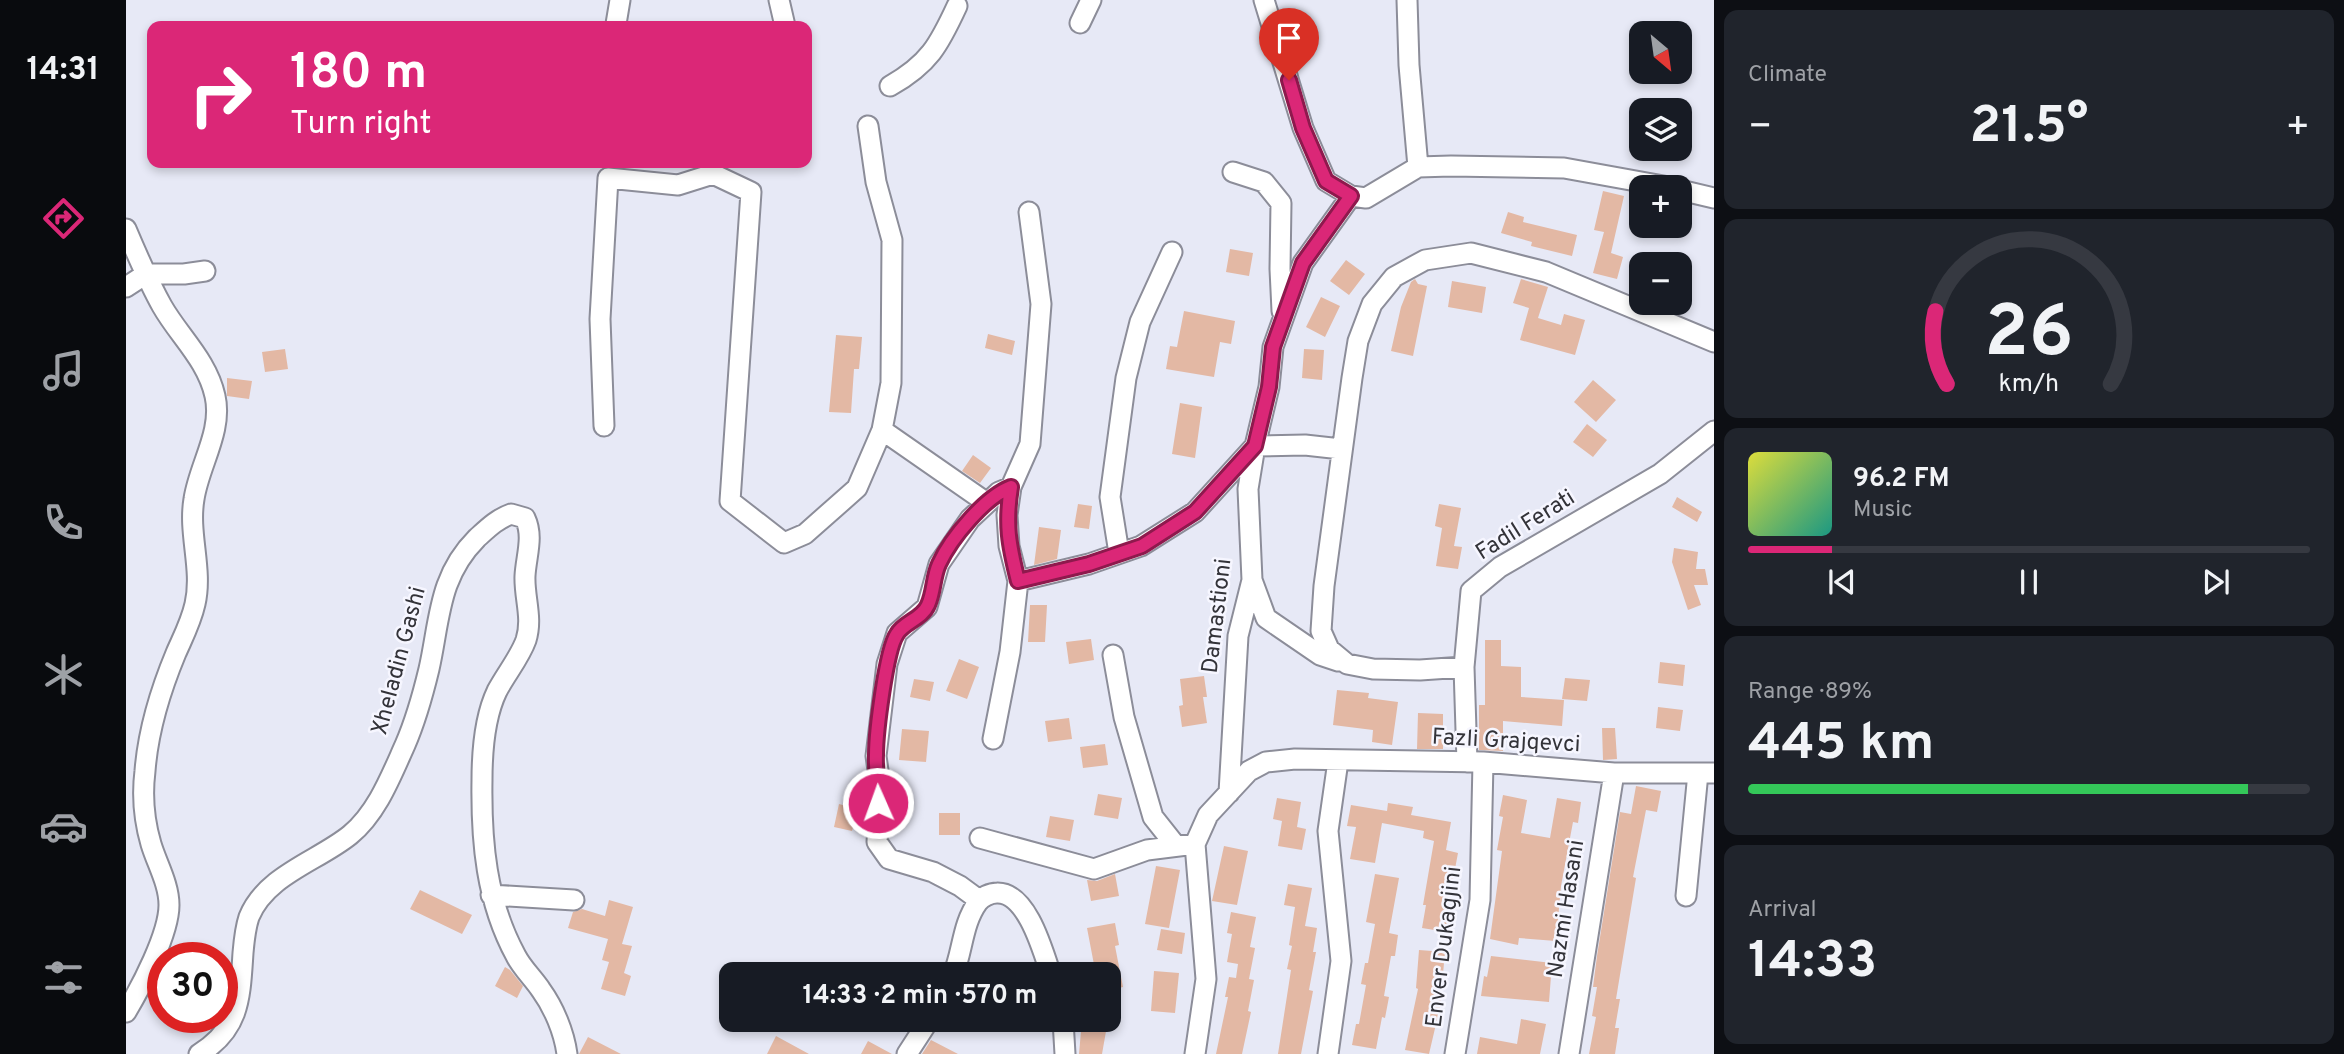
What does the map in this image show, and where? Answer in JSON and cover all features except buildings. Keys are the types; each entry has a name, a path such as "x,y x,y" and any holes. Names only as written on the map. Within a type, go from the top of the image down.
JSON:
{"street":[{"path":"616,21 620,0"},
{"path":"779,0 784,21"},
{"path":"1080,23 1091,0"},
{"path":"1264,0 1303,128 1326,181 1351,196 1366,198 1418,167 1564,167 1629,179"},
{"path":"1407,0 1409,65 1418,167"},
{"path":"890,86 913,73 939,44 957,2"},
{"path":"604,426 600,319 608,178 678,186 713,174 751,192 730,501 785,543 806,534 857,488 882,430 891,383 892,240 876,182 868,126"},
{"path":"1233,172 1264,182 1281,203 1280,269 1283,319"},
{"path":"1692,193 1714,198"},
{"name":"Damastioni","path":"1229,793 1238,636 1252,580 1248,489 1269,387 1273,347 1303,263 1351,196"},
{"path":"993,739 1010,652 1018,581 1009,546 1007,515 1011,487 1030,444 1041,304 1029,212"},
{"path":"126,229 163,307 189,342 208,377 215,398 216,417 212,439 200,470 191,525 197,577 196,602 165,684 145,768 143,796 146,820 166,884 169,905 166,925 152,963 126,1012"},
{"path":"1119,553 1110,497 1126,378 1140,322 1172,252"},
{"path":"1347,664 1329,649 1321,631 1324,586 1358,341 1372,304 1394,277 1424,260 1471,253 1546,272 1714,342"},
{"path":"126,287 146,274 205,271"},
{"path":"882,430 987,503"},
{"name":"Fadil Ferati","path":"1475,762 1464,667 1471,591 1500,567 1660,474 1714,431"},
{"path":"1018,581 1089,564 1142,546 1195,512 1255,446 1305,445 1342,449"},
{"path":"979,900 933,872 889,859 877,842 880,785 876,756 887,664 897,633 927,607 939,564 970,519 999,492 1011,487"},
{"name":"Xheladin Gashi","path":"200,1054 216,1044 230,1026 237,1005 245,930 250,915 263,895 349,836 369,817 406,743 429,669 439,607 448,579 472,543 503,517 518,515 525,518 530,538 525,578 529,626 525,642 495,694 488,723 481,778 484,862 503,932 517,959 543,992 557,1019 566,1054"},
{"path":"1252,580 1266,618 1320,655 1373,670 1464,667"},
{"path":"1113,655 1124,717 1153,817 1185,845 1206,979 1195,1054"},
{"name":"Fazli Grajqevci","path":"1185,845 1250,771 1266,762 1295,759 1475,762 1614,773 1706,773"},
{"path":"1328,1054 1341,961 1328,831 1338,761"},
{"name":"Enver Dukagjini","path":"1455,1054 1480,900 1475,762"},
{"name":"Nazmi Hasani","path":"1569,1054 1614,773"},
{"path":"1686,897 1706,773"},
{"path":"980,838 1094,869 1147,850 1185,845"},
{"path":"956,962 961,937 979,900 992,893 1005,893 1018,901 1041,944 1047,962"},
{"path":"491,895 574,900"},
{"path":"907,1054 921,1032"},
{"path":"1064,1032 1065,1054"}],"route":[{"path":"878,803 880,785 876,756 887,664 897,633 927,607 939,564 970,519 999,492 1011,487 1007,515 1009,546 1018,581 1089,564 1142,546 1195,512 1255,446 1269,387 1273,347 1303,263 1351,196 1326,181 1303,128 1289,80"}]}
